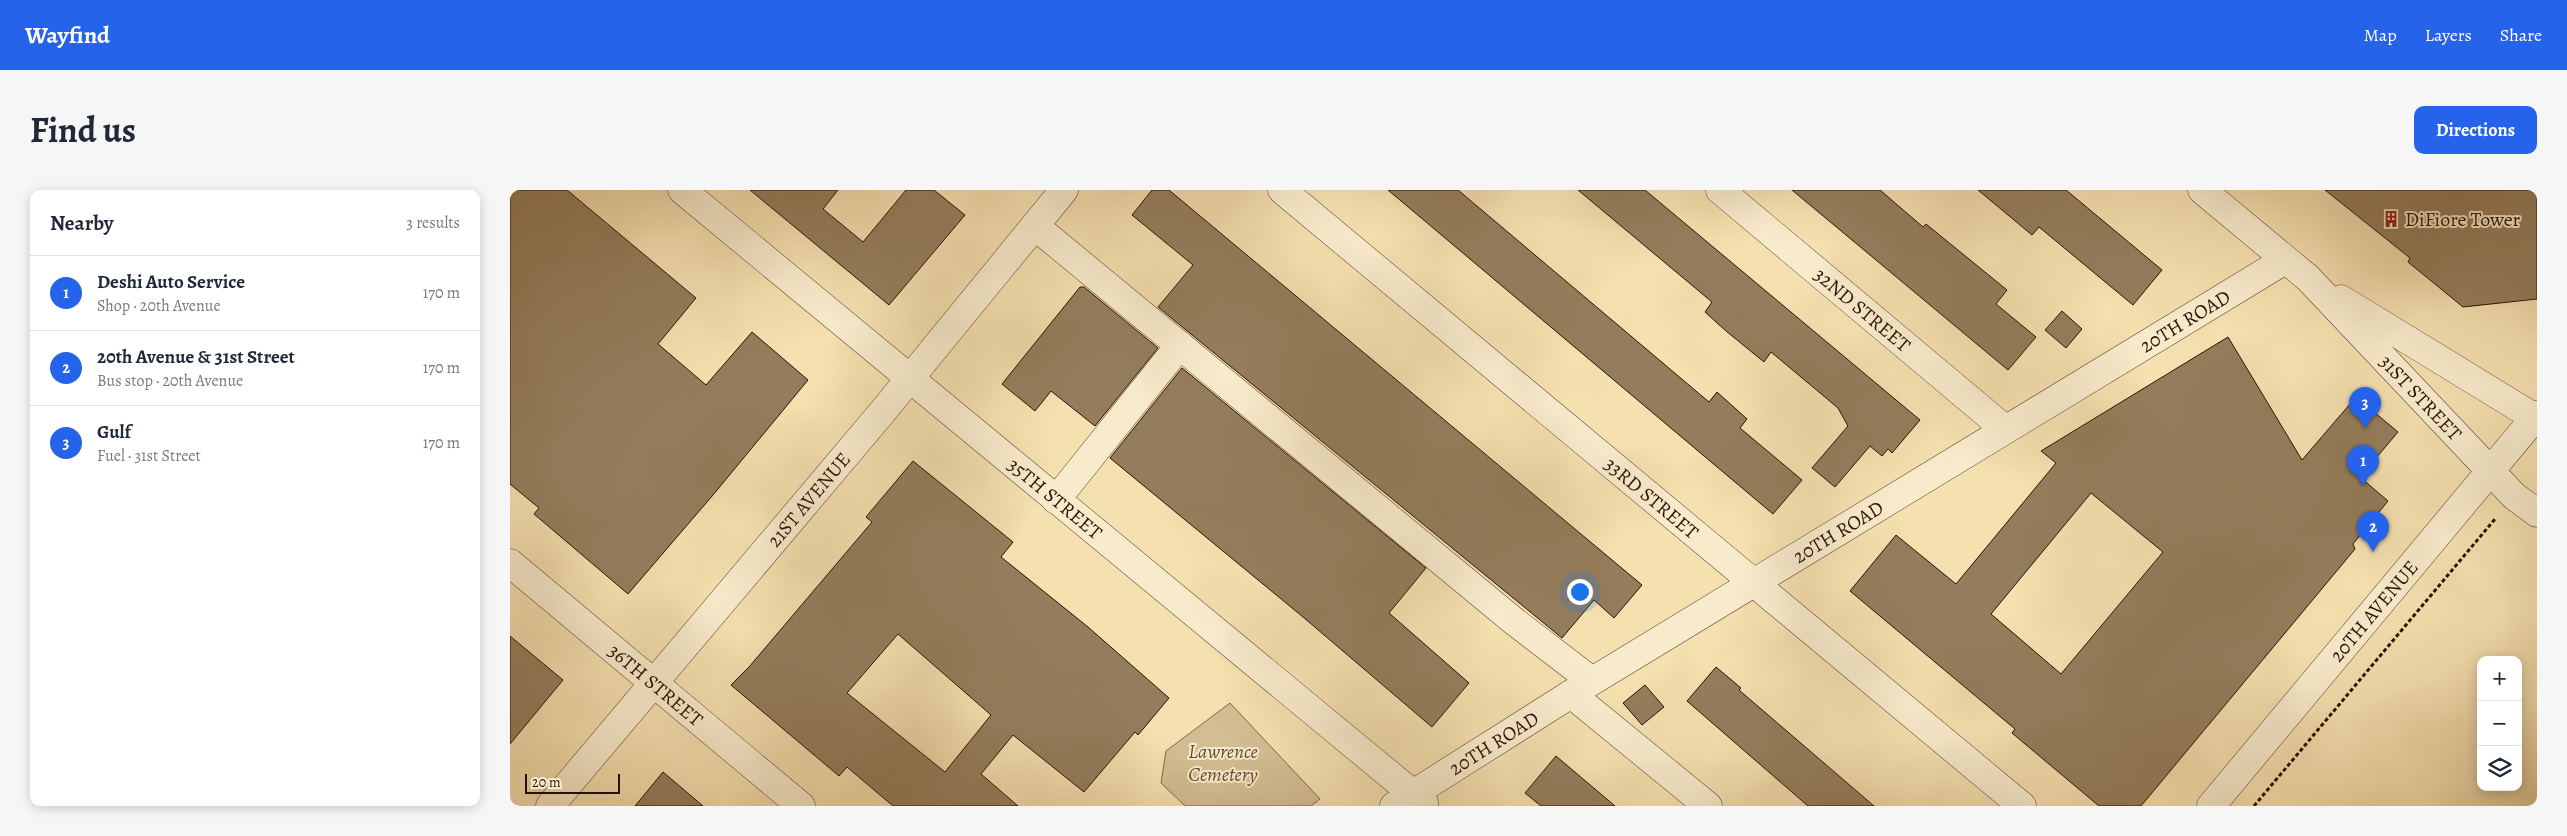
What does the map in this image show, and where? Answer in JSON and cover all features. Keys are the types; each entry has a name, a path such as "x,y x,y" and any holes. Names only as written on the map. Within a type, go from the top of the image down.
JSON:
{"street":[{"name":"35TH STREET","path":"682,190 1056,500 1411,802"},
{"name":"21ST AVENUE","path":"550,806 1064,190"},
{"name":"33RD STREET","path":"1282,190 2022,806"},
{"name":"32ND STREET","path":"1720,190 2005,429"},
{"name":"31ST STREET","path":"2202,190 2308,278 2536,417"},
{"path":"1035,226 1515,622 1708,806"},
{"name":"20TH ROAD","path":"1411,802 1582,687 2285,260"},
{"name":"31ST STREET","path":"2308,278 2514,496 2537,513"},
{"path":"1056,500 1180,345"},
{"name":"20TH AVENUE","path":"2211,806 2536,417"},
{"name":"36TH STREET","path":"510,564 801,806"}],"path":[{"name":"20TH AVENUE","path":"2254,806 2514,496"}],"green space":[{"name":"Lawrence Cemetery","path":"1230,703 1320,799 1311,806 1185,806 1161,783 1166,751"}],"building":[{"path":"510,190 567,190 696,298 658,344 706,385 752,332 808,380 628,594 534,514 539,508 510,484"},
{"path":"750,190 838,190 823,209 863,242 906,190 934,190 965,215 889,305"},
{"path":"1152,190 1169,190 1642,585 1614,618 1594,600 1562,638 1158,307 1193,265 1132,215"},
{"path":"1388,190 1458,190 1709,402 1717,392 1747,419 1740,428 1802,480 1773,514"},
{"path":"1578,190 1645,190 1920,420 1892,453 1888,449 1882,456 1870,446 1835,487 1812,468 1848,426 1838,408 1771,352 1764,362 1726,331 1705,312 1712,302"},
{"path":"1792,190 1880,190 1923,227 1926,224 2007,290 1996,304 2036,337 2008,370"},
{"path":"1978,190 2066,190 2162,270 2133,305 2039,227 2032,235"},
{"path":"2325,190 2537,190 2537,299 2463,307 2408,262 2410,258"},
{"path":"1080,287 1084,287 1158,348 1095,426 1051,391 1035,411 1002,384"},
{"path":"2062,311 2082,329 2066,348 2045,330"},
{"path":"2228,337 2302,460 2356,397 2398,432 2360,477 2388,501 2353,544 2355,549 2141,806 2099,806 2012,733 2015,729 1850,591 1896,535 1956,584 2056,463 2041,451","holes":["2091,493 2163,552 2061,674 1991,614"]},
{"path":"1182,368 1426,568 1389,613 1469,683 1432,727 1303,617 1110,458"},
{"path":"913,461 1013,542 1001,557 1088,627 1169,698 1138,735 1135,732 1084,792 1013,735 981,774 1018,806 893,806 847,767 839,776 731,685 749,667 872,522 866,517","holes":["898,634 991,715 945,772 847,693"]},
{"path":"510,636 563,680 510,744"},
{"path":"1716,667 1741,688 1739,690 1874,806 1808,806 1687,701"},
{"path":"1645,685 1664,707 1642,725 1623,703"},
{"path":"1556,756 1615,806 1541,806 1525,793"},
{"path":"663,772 703,806 635,806"}],"place":[{"name":"DiFiore Tower","path":"2391,219"},
{"name":"Gulf","path":"2365,428"},
{"name":"Deshi Auto Service","path":"2363,486"},
{"name":"20th Avenue & 31st Street","path":"2373,552"}]}
